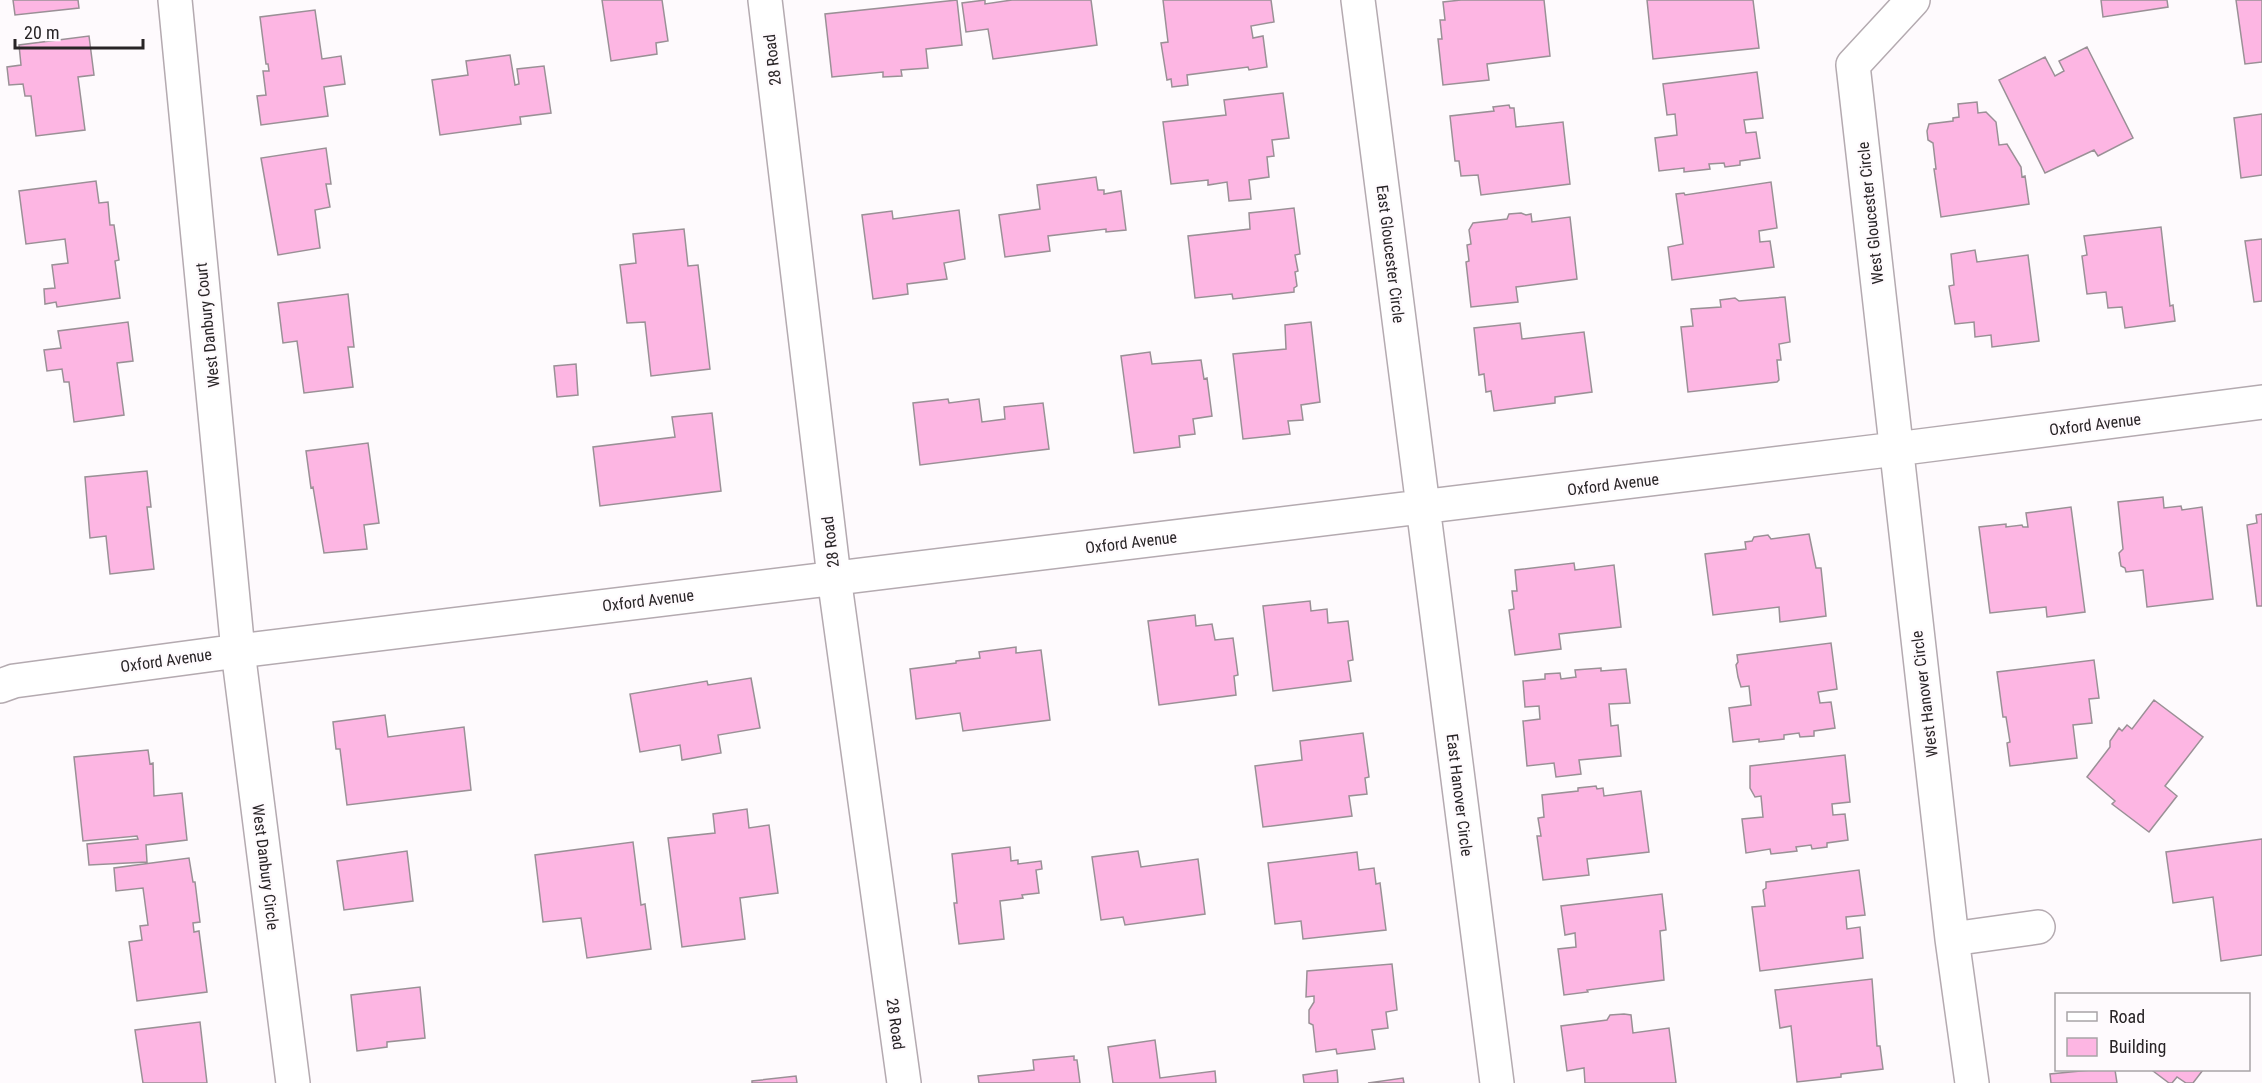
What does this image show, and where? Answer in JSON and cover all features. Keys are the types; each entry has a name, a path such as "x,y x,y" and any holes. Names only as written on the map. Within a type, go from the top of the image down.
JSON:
{"street":[{"name":"West Danbury Court","path":"175,0 238,651"},
{"name":"28 Road","path":"765,0 834,577 904,1083"},
{"name":"East Gloucester Circle","path":"1358,0 1423,507"},
{"name":"West Gloucester Circle","path":"1896,449 1853,65 1913,0"},
{"name":"Oxford Avenue","path":"0,686 14,681 238,651 1896,449 2262,402"},
{"name":"West Hanover Circle","path":"1896,449 1952,939 1972,1083"},
{"name":"East Hanover Circle","path":"1423,507 1497,1083"},
{"name":"West Danbury Circle","path":"238,651 293,1083"},
{"path":"1952,939 2038,927"}],"building":[{"path":"13,0 78,0 79,8 15,15"},
{"path":"602,0 662,0 668,41 656,43 657,54 611,61"},
{"path":"957,0 962,45 926,49 928,68 901,70 902,76 883,77 883,72 832,77 825,14"},
{"path":"985,0 985,4 1012,0 1091,0 1097,45 993,59 988,29 966,32 962,3"},
{"path":"1163,0 1271,0 1274,22 1251,26 1253,38 1263,36 1267,67 1249,70 1248,67 1187,75 1188,85 1172,87 1171,79 1167,80 1161,43 1168,42"},
{"path":"1544,0 1550,56 1487,64 1489,80 1443,85 1438,39 1442,39 1440,20 1445,20 1443,2"},
{"path":"1647,0 1753,0 1759,48 1653,59"},
{"path":"2101,0 2167,0 2168,7 2103,17"},
{"path":"2236,0 2262,0 2262,62 2245,64"},
{"path":"315,10 322,59 341,56 345,84 324,87 328,116 261,125 257,96 266,95 263,71 269,71 268,64 266,64 260,17"},
{"path":"89,36 94,75 78,77 85,130 36,136 31,96 25,96 23,84 9,85 7,67 21,65 19,45"},
{"path":"2087,47 2133,138 2098,156 2094,150 2045,173 1999,80 2045,57 2055,76 2064,71 2059,61"},
{"path":"510,55 515,85 519,84 517,69 544,66 551,113 520,117 521,124 440,135 432,80 468,75 466,61"},
{"path":"1757,72 1763,118 1744,120 1746,133 1756,132 1760,158 1740,161 1740,165 1725,167 1724,163 1709,164 1710,169 1684,172 1684,168 1659,171 1655,138 1677,135 1675,114 1667,115 1663,84"},
{"path":"1283,93 1289,138 1272,140 1274,156 1267,157 1269,177 1249,180 1251,199 1229,201 1227,182 1208,185 1208,180 1171,184 1163,122 1226,115 1224,100"},
{"path":"1977,102 1978,113 1986,112 1996,122 1999,145 2007,144 2021,167 2022,177 2025,176 2029,204 1941,217 1934,169 1936,169 1933,143 1928,140 1929,124 1953,121 1953,118 1959,117 1958,104"},
{"path":"1509,105 1510,108 1514,108 1516,127 1563,122 1570,184 1481,195 1478,175 1461,176 1459,161 1455,161 1450,116 1494,111 1493,107"},
{"path":"2262,114 2262,175 2241,178 2234,118"},
{"path":"326,148 331,184 326,184 330,207 315,210 320,248 278,255 261,158"},
{"path":"1096,177 1098,190 1104,190 1104,194 1121,191 1126,230 1106,232 1106,229 1048,236 1050,251 1005,257 999,215 1040,209 1037,185"},
{"path":"96,181 99,203 108,202 110,225 114,225 119,260 115,261 120,298 57,307 56,302 45,304 44,289 55,288 52,265 68,263 65,239 26,244 19,191"},
{"path":"1771,182 1777,228 1759,231 1760,242 1770,241 1774,267 1672,280 1668,247 1683,244 1676,194 1684,193 1685,195"},
{"path":"1294,208 1300,254 1295,255 1298,271 1295,272 1297,286 1294,292 1233,299 1232,294 1195,298 1188,236 1250,229 1249,213"},
{"path":"959,210 965,259 944,263 947,279 907,284 908,294 873,299 862,215 892,211 893,219"},
{"path":"1509,214 1531,214 1532,222 1570,217 1577,279 1516,287 1518,302 1471,307 1466,262 1469,261 1467,245 1471,244 1469,230 1473,223 1507,219"},
{"path":"2161,227 2170,306 2173,305 2175,321 2125,328 2122,307 2108,308 2106,292 2087,294 2082,256 2087,255 2084,236"},
{"path":"684,229 688,266 698,265 710,369 651,376 645,322 627,323 620,265 636,263 633,234"},
{"path":"2262,239 2262,301 2254,302 2245,241"},
{"path":"1975,250 1977,262 2028,255 2039,341 1992,347 1991,335 1975,337 1974,322 1955,324 1949,286 1954,285 1951,254"},
{"path":"348,294 354,347 348,347 353,387 304,393 297,341 283,343 278,303"},
{"path":"1785,297 1790,342 1779,344 1781,360 1777,360 1779,380 1777,382 1688,392 1681,327 1693,326 1691,309 1721,307 1720,300 1735,298 1739,301"},
{"path":"128,322 133,361 117,363 124,415 74,422 69,382 64,382 62,369 47,371 44,350 61,348 58,331"},
{"path":"1311,322 1320,402 1301,405 1303,420 1288,421 1290,434 1243,439 1233,354 1286,349 1285,325"},
{"path":"1520,323 1522,339 1584,332 1592,392 1555,397 1555,403 1494,411 1491,391 1486,392 1484,374 1479,375 1474,328"},
{"path":"1150,352 1152,364 1201,360 1204,379 1207,378 1212,416 1193,419 1195,434 1179,436 1180,447 1134,453 1121,356"},
{"path":"576,364 578,395 557,397 554,366"},
{"path":"948,399 949,403 979,399 982,422 1005,419 1004,407 1043,403 1049,449 920,465 913,403"},
{"path":"712,413 721,491 600,506 593,447 675,437 672,417"},
{"path":"368,443 379,523 364,525 367,549 324,553 306,451"},
{"path":"147,471 151,507 147,507 154,569 110,574 106,536 90,538 85,477"},
{"path":"2163,497 2164,508 2181,506 2182,510 2202,507 2213,599 2147,607 2143,570 2126,572 2121,566 2119,553 2123,549 2118,502"},
{"path":"2071,507 2085,612 2047,617 2046,607 1990,613 1979,527 2006,524 2006,527 2022,525 2028,527 2026,513"},
{"path":"2262,514 2262,606 2257,606 2247,525 2257,523 2256,515"},
{"path":"1809,534 1816,568 1821,568 1826,616 1780,622 1779,607 1713,615 1705,554 1746,549 1745,542 1752,541 1754,537 1768,535 1771,539"},
{"path":"1574,563 1575,570 1614,565 1621,627 1559,634 1561,649 1515,655 1509,610 1514,609 1512,591 1517,591 1515,570"},
{"path":"1310,601 1311,611 1327,609 1328,623 1348,621 1353,660 1348,661 1351,681 1273,691 1263,606"},
{"path":"1195,615 1196,626 1212,624 1215,640 1233,638 1238,675 1234,676 1236,695 1159,705 1148,621"},
{"path":"1831,643 1837,689 1818,692 1820,703 1831,702 1835,728 1814,731 1814,736 1800,737 1799,733 1784,735 1784,739 1733,742 1729,708 1751,705 1749,686 1741,687 1738,677 1737,655"},
{"path":"1016,647 1016,653 1041,650 1050,720 963,731 960,713 916,719 910,669 956,663 956,661 980,658 979,652"},
{"path":"2094,660 2099,698 2089,699 2092,723 2073,725 2077,758 2010,766 2007,743 2010,742 2006,717 2003,717 1997,672"},
{"path":"1601,668 1601,671 1626,669 1630,703 1609,704 1611,726 1618,725 1621,756 1579,760 1581,774 1556,777 1554,763 1527,766 1523,721 1540,719 1539,706 1525,707 1523,681 1545,679 1545,674 1560,673 1561,679 1576,677 1575,670"},
{"path":"751,678 760,728 718,735 721,753 682,760 680,745 640,752 630,694 707,681 708,685"},
{"path":"2154,700 2203,737 2165,786 2177,796 2149,832 2112,804 2115,801 2087,777 2110,747 2110,741 2119,728 2122,731 2127,725 2132,729"},
{"path":"385,715 388,737 464,727 471,790 347,805 340,749 336,749 333,722"},
{"path":"1363,733 1369,777 1365,778 1367,794 1349,796 1352,816 1263,827 1255,766 1302,760 1300,741"},
{"path":"148,750 150,764 153,763 154,796 182,793 187,840 146,845 147,862 89,865 87,844 138,839 137,836 83,841 74,757"},
{"path":"1845,755 1850,802 1832,804 1833,815 1845,814 1848,840 1827,843 1827,847 1812,849 1811,845 1796,847 1797,851 1771,854 1770,849 1746,853 1742,819 1763,817 1761,796 1755,797 1750,788 1750,766"},
{"path":"1596,786 1597,789 1603,788 1604,796 1641,791 1649,852 1587,859 1589,875 1543,880 1537,836 1541,836 1538,818 1544,817 1542,795 1578,791 1578,788"},
{"path":"747,809 749,828 769,825 778,893 740,898 745,939 682,947 668,838 715,833 713,814"},
{"path":"2262,839 2262,955 2221,961 2213,897 2173,903 2166,852"},
{"path":"633,842 641,905 645,904 651,949 587,958 581,918 543,922 535,855"},
{"path":"1010,847 1011,861 1018,860 1018,864 1041,861 1042,869 1036,870 1039,893 1000,901 1004,939 959,944 954,903 957,903 952,854"},
{"path":"407,851 413,901 344,910 337,861"},
{"path":"1138,851 1141,867 1198,859 1205,914 1125,925 1123,917 1101,920 1092,857"},
{"path":"1357,852 1359,870 1374,868 1376,884 1380,883 1386,930 1303,939 1301,921 1275,924 1268,863"},
{"path":"189,858 193,882 195,882 200,922 193,923 194,932 199,931 207,992 137,1001 129,942 142,940 140,926 148,925 143,888 116,891 114,868"},
{"path":"1859,870 1865,915 1846,917 1847,929 1860,927 1863,958 1760,971 1752,907 1765,906 1763,890 1766,888 1766,882"},
{"path":"1662,894 1666,930 1660,931 1664,980 1564,995 1558,949 1576,947 1575,933 1565,935 1561,906"},
{"path":"1392,964 1397,1010 1386,1012 1388,1028 1372,1030 1375,1049 1337,1054 1336,1049 1316,1052 1313,1025 1309,1023 1309,1010 1314,1002 1314,996 1306,997 1307,971"},
{"path":"1872,979 1877,1046 1880,1046 1883,1069 1797,1082 1791,1026 1780,1028 1775,990"},
{"path":"420,987 425,1038 387,1042 387,1047 357,1051 351,995"},
{"path":"1610,1015 1631,1015 1633,1033 1669,1028 1676,1083 1585,1083 1584,1068 1567,1071 1561,1026 1607,1020"},
{"path":"200,1022 207,1083 143,1083 135,1030"},
{"path":"1155,1040 1160,1078 1215,1071 1216,1083 1113,1083 1108,1047"},
{"path":"1074,1056 1074,1060 1077,1060 1080,1083 979,1083 978,1076 1034,1070 1033,1060"},
{"path":"1337,1070 1338,1083 1304,1083 1303,1075"},
{"path":"2115,1071 2117,1083 2051,1083 2050,1074"},
{"path":"2153,1071 2202,1071 2193,1083 2186,1083 2177,1077 2169,1083"},
{"path":"796,1076 797,1083 752,1083 752,1081"},
{"path":"1403,1078 1404,1083 1368,1083"}]}
